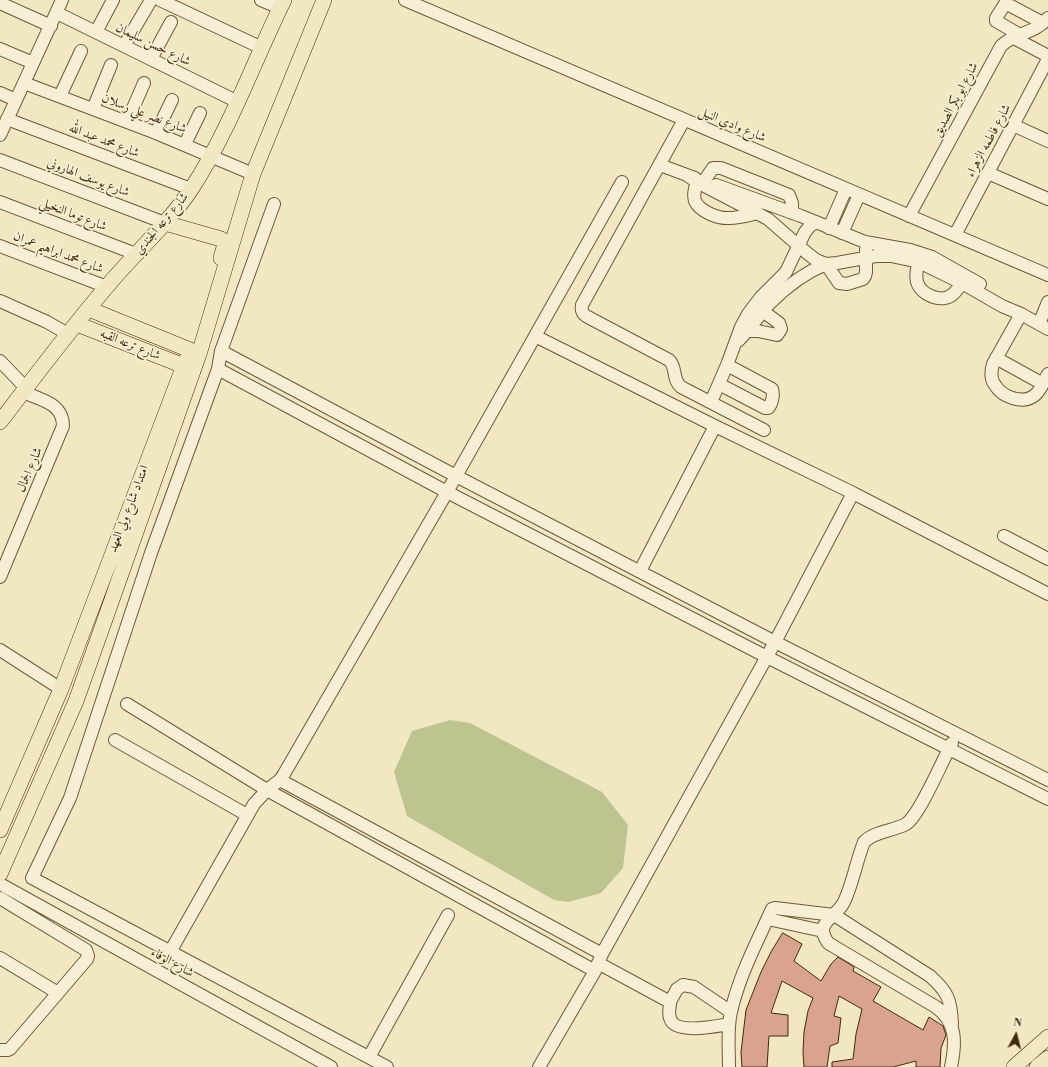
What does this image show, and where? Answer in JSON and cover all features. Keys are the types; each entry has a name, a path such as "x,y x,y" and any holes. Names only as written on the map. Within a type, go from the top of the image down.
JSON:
{"main road":[{"path":"195,352 229,242 253,174 324,0"},
{"name":"شارع ترعه الجندي","path":"1,416 24,390 88,309 165,223 191,189 212,156 282,4"},
{"path":"165,223 229,242"},
{"name":"شارع ترعه القبه","path":"88,309 195,352"},
{"name":"شارع ترعه القبه","path":"72,329 184,366"},
{"name":"امتداد شارع ولي العهد","path":"0,830 61,689 184,366 195,352"},
{"name":"امتداد شارع ولي العهد","path":"0,874 3,859 76,701 195,352"},
{"path":"1014,1067 1048,1037"},
{"path":"1037,1067 1048,1058"}],"street":[{"path":"0,135 62,0"},
{"path":"96,32 113,0"},
{"path":"124,46 150,0"},
{"path":"160,0 262,48"},
{"path":"261,0 282,4"},
{"name":"شارع وادي النيل","path":"405,0 1048,275"},
{"path":"0,3 51,26"},
{"path":"1046,20 1005,4 996,18 996,21 1048,57"},
{"name":"شارع حسن سليمان","path":"56,13 238,102"},
{"name":"شارع ابو بكر الصديق","path":"909,216 1001,46 1016,36 1028,32 1046,20"},
{"path":"151,59 171,22"},
{"path":"0,49 33,64"},
{"path":"60,96 81,51"},
{"name":"شارع فاطمه الزهراء","path":"955,235 1014,125 1048,57"},
{"path":"93,109 111,65"},
{"name":"شارع نصر علي رسلان","path":"24,83 185,144 253,174"},
{"path":"127,122 144,83"},
{"path":"0,94 16,100"},
{"path":"156,133 172,100"},
{"path":"185,144 200,113"},
{"name":"شارع محمد عبد الله","path":"7,119 191,189"},
{"path":"684,120 582,304 582,313 668,360 672,363 678,384 764,430"},
{"path":"1014,125 1048,141"},
{"name":"شارع يوسف الهاروني","path":"0,160 165,223"},
{"path":"660,165 697,180 787,211 865,242 920,258 964,279 1002,306 1044,326 1048,302"},
{"path":"758,214 729,218 708,213 700,208 695,201 694,192 697,180 713,168 721,168 789,196 792,202 787,211 775,224"},
{"path":"988,173 1048,199"},
{"path":"697,180 775,224 816,260 826,264 840,283 847,284 863,279 865,276 865,242"},
{"path":"170,952 254,804 267,790 280,780 447,492 622,182"},
{"path":"829,228 846,189"},
{"path":"842,233 859,195"},
{"name":"شارع توما النخيلي","path":"0,202 136,254"},
{"path":"274,204 221,351 218,369 151,553 70,798 32,878 387,1067"},
{"path":"736,343 748,331 759,308 761,296 786,272 805,232 816,222"},
{"name":"شارع محمد ابراهيم عمران","path":"0,246 107,287"},
{"path":"711,402 736,343 741,327 759,308 770,304 795,280 826,264 876,256 920,258"},
{"path":"920,258 917,277 919,287 922,291 936,298 941,299 954,294 964,279"},
{"name":"شارع ترعه القبه","path":"0,301 47,322 72,329"},
{"path":"748,331 758,331 777,335 782,328 759,308"},
{"path":"996,358 1045,379 1036,395 1024,400 1016,400 1000,391 994,384 992,378 991,371 996,358 1021,314"},
{"path":"535,336 714,426 853,493 1048,594"},
{"path":"221,351 640,572 1048,780"},
{"path":"0,361 24,390"},
{"path":"719,384 765,408 768,408 771,405 773,394 772,389 727,365"},
{"path":"218,369 447,492 767,657 1048,799"},
{"name":"شارع الجمال","path":"0,577 63,426 61,412 56,407 24,390"},
{"path":"640,572 714,426"},
{"path":"539,1067 767,657 853,493"},
{"path":"1004,536 1048,559"},
{"path":"0,650 61,689"},
{"path":"128,704 267,790 454,893 507,922 598,963 670,1002"},
{"path":"952,1026 946,1016 936,1007 828,943 824,938 823,931 824,926 841,907 848,893 864,842 871,837 900,826 912,819 956,734"},
{"path":"115,740 247,815"},
{"path":"280,780 517,908 598,963"},
{"path":"454,893 462,879"},
{"name":"شارع الوفاء","path":"0,884 331,1067"},
{"path":"0,898 86,950 88,953 87,959 10,1049 0,1050"},
{"path":"507,922 517,908"},
{"path":"729,1067 730,1018 741,978 772,909 775,908 834,915 930,976 940,985 946,993 950,1003 953,1046 951,1067"},
{"path":"369,1058 448,914"},
{"path":"768,919 823,931"},
{"path":"0,958 58,993"},
{"path":"682,985 694,987 730,1018 694,1028 680,1027 673,1024 670,1019 670,1002 677,989 682,985"}],"green space":[{"path":"450,720 470,723 602,792 628,825 623,868 601,893 568,902 554,900 407,816 394,772 412,731"}],"building":[{"path":"783,933 802,944 794,961 821,981 831,964 838,957 854,967 853,971 881,987 873,1001 923,1030 929,1017 943,1026 946,1035 941,1048 940,1067 916,1067 916,1061 893,1067 832,1067 832,1062 853,1059 856,1034 862,1009 839,996 834,1016 841,1018 838,1043 830,1046 827,1067 804,1067 804,1032 808,1011 813,998 782,981 771,1013 788,1015 788,1036 769,1036 767,1067 742,1067 741,1052 746,1010 761,972"}]}
